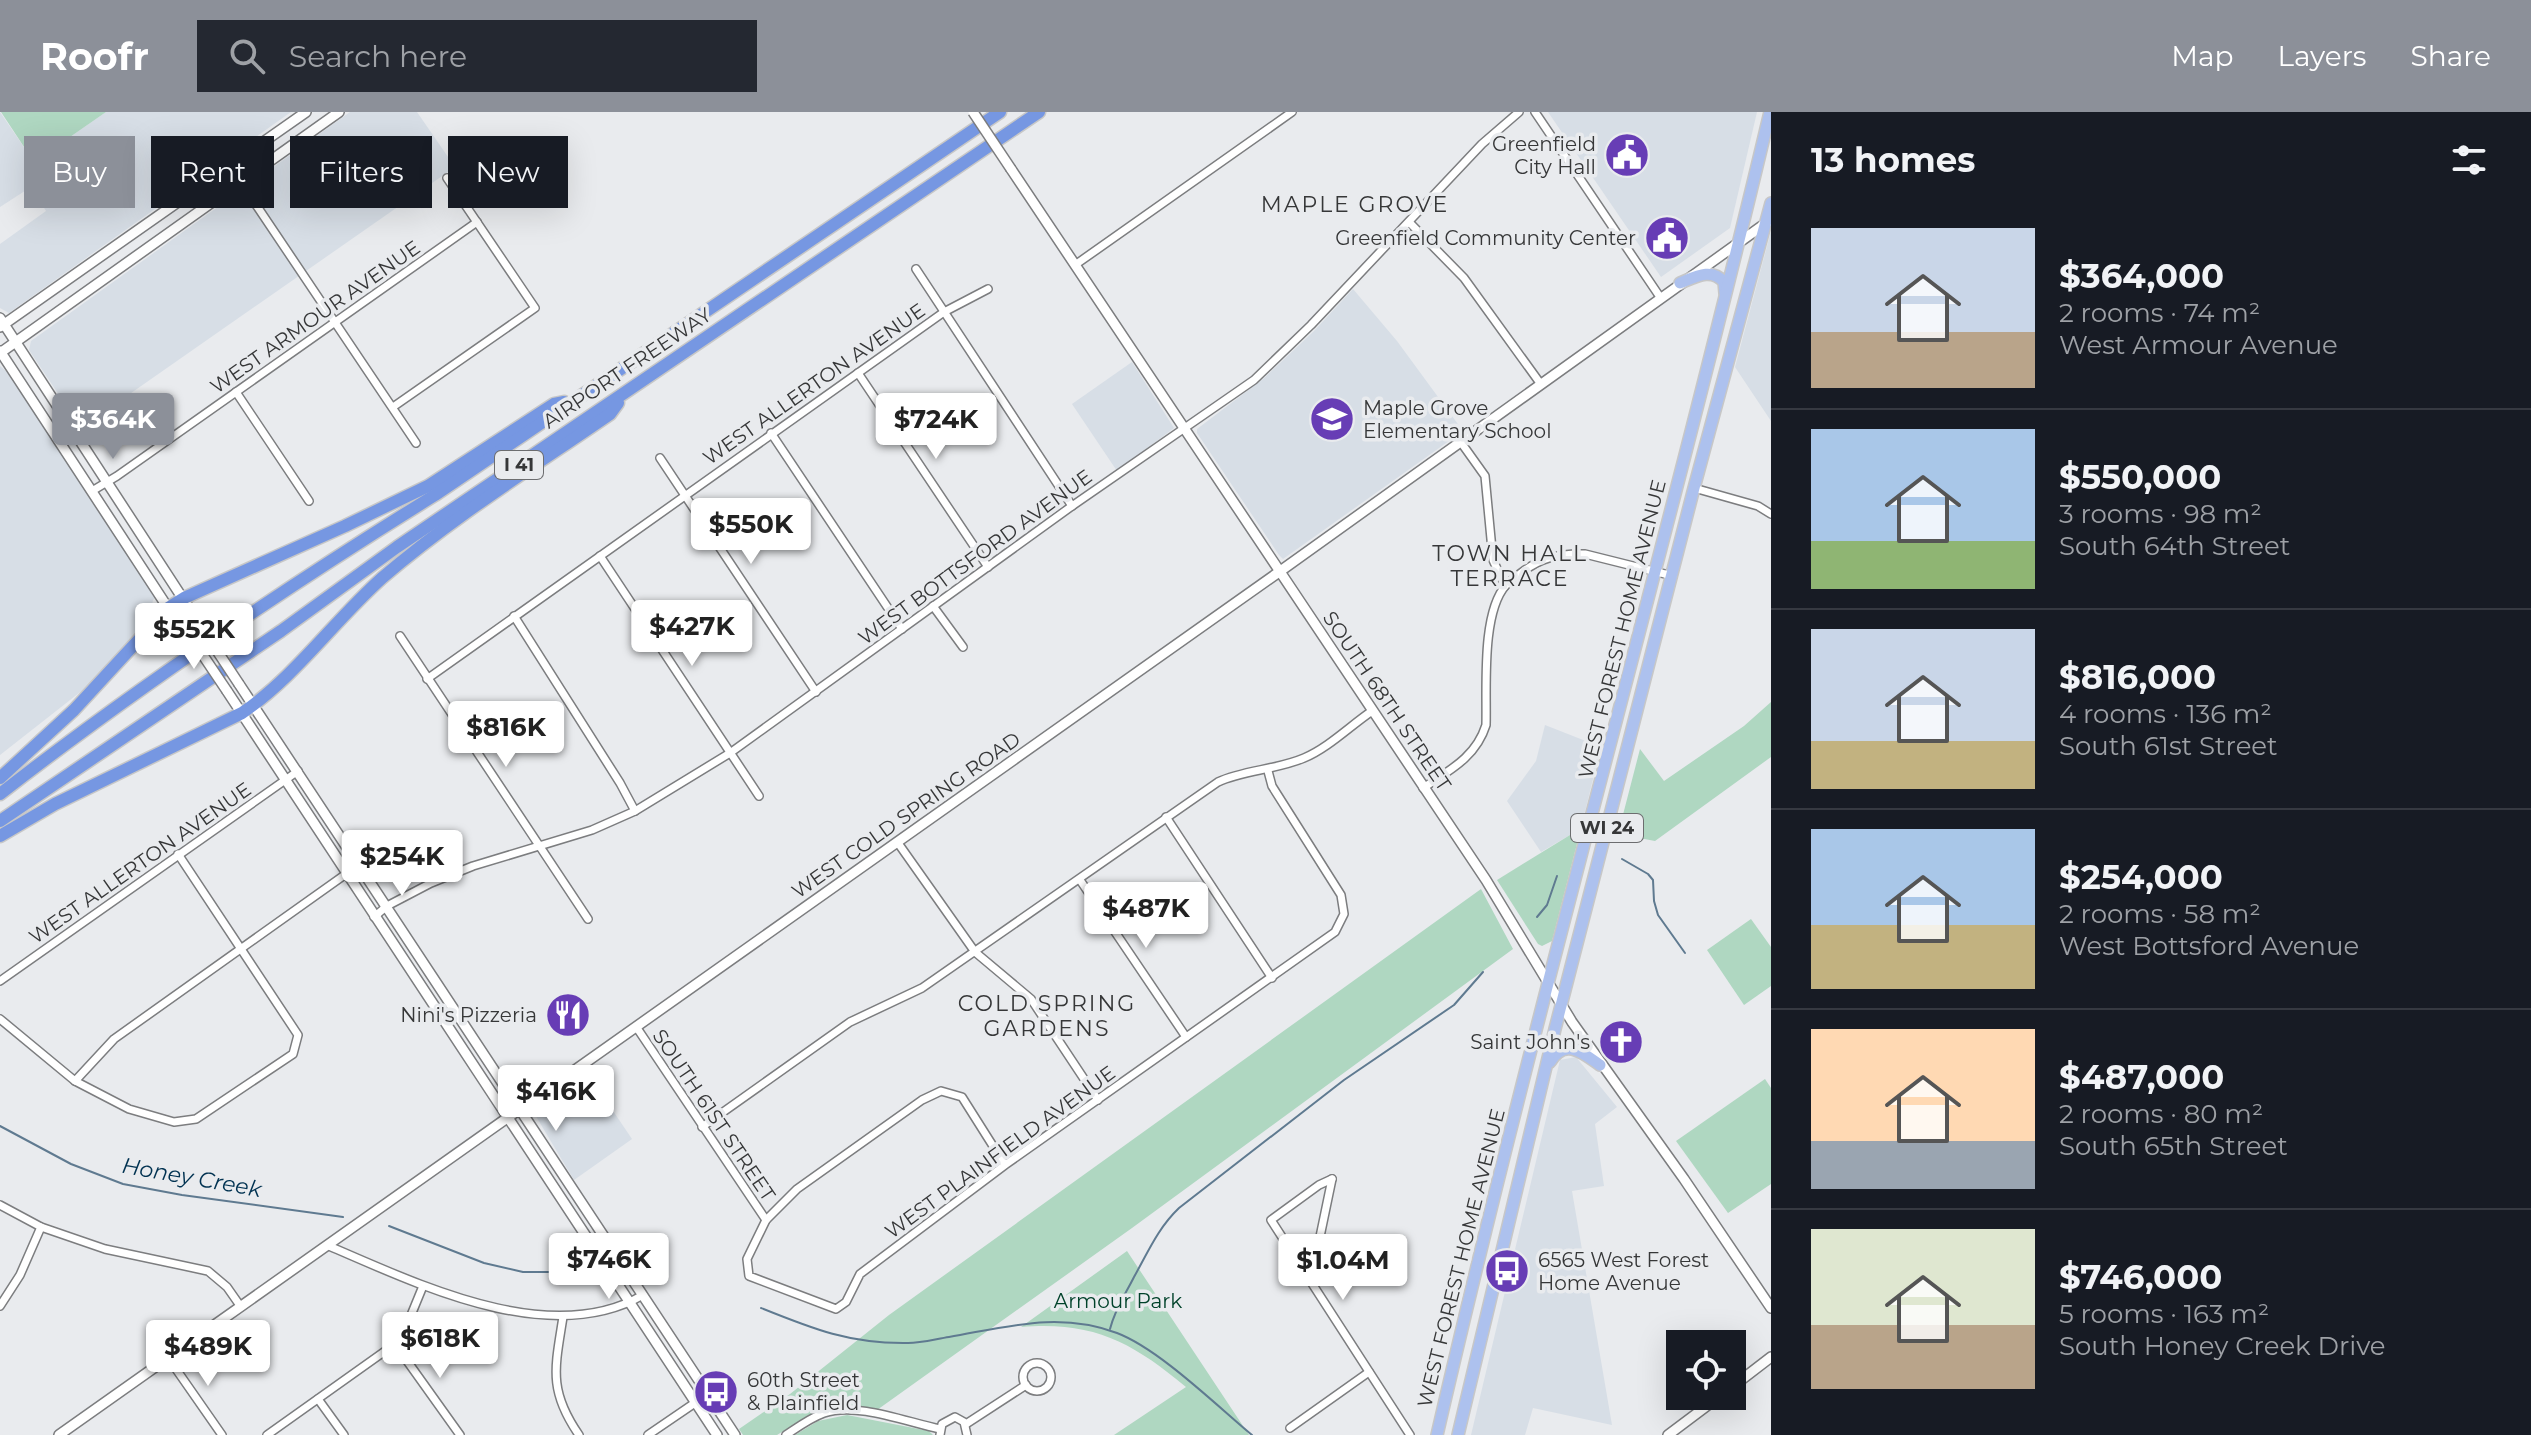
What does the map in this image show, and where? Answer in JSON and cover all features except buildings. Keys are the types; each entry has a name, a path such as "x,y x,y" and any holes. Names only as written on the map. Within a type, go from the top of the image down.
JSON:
{"highway":[{"name":"AIRPORT FREEWAY","path":"0,794 117,705 342,553 435,495 1000,112"},
{"name":"AIRPORT FREEWAY","path":"0,821 281,631 408,539 1039,112"},
{"path":"0,836 55,804 254,705 401,562 610,414 624,394"},
{"path":"0,778 74,710 168,608 400,501 447,475 554,404 575,400"}],"main road":[{"name":"WEST FOREST HOME AVENUE","path":"1437,1435 1548,984 1656,572 1770,112"},
{"name":"WEST FOREST HOME AVENUE","path":"1458,1435 1561,1006 1771,203"},
{"path":"1680,283 1706,273 1717,275 1724,282 1725,300"},
{"path":"1545,1073 1553,1057 1565,1048 1577,1049 1600,1065"}],"street":[{"path":"272,136 306,112"},
{"path":"274,159 339,112"},
{"name":"SOUTH 68TH STREET","path":"973,112 1486,880 1600,1065 1684,1179 1771,1308"},
{"path":"1075,265 1292,112"},
{"name":"WEST BOTTSFORD AVENUE","path":"374,917 387,906 431,883 473,866 592,830 635,811 730,753 1269,367 1482,144 1519,112"},
{"path":"1535,112 1660,297"},
{"path":"393,407 535,308 447,178"},
{"path":"169,208 1,323 16,341 735,1435"},
{"path":"205,208 0,352 168,608 242,713 717,1435"},
{"path":"259,208 416,443"},
{"name":"WEST COLD SPRING ROAD","path":"59,1435 898,843 1768,221"},
{"name":"WEST ARMOUR AVENUE","path":"92,491 477,222"},
{"path":"1409,222 1464,278 1540,383"},
{"path":"916,269 1072,506"},
{"name":"WEST ALLERTON AVENUE","path":"427,679 944,312 988,289"},
{"path":"858,373 988,567"},
{"path":"236,392 309,501"},
{"path":"42,416 57,405"},
{"path":"771,433 902,629"},
{"path":"1460,441 1485,476 1493,560 1505,586"},
{"path":"660,458 816,692"},
{"path":"1694,488 1758,506 1771,514"},
{"path":"1423,788 1461,763 1473,753 1482,739 1486,725 1490,629 1495,607 1505,586 1533,564 1571,553 1673,576"},
{"path":"600,556 759,796"},
{"path":"933,606 963,647"},
{"path":"514,616 635,811"},
{"path":"400,636 588,919"},
{"path":"702,1127 850,1022 922,988 1166,817 1229,777 1268,771 1307,757 1372,711"},
{"name":"WEST ALLERTON AVENUE","path":"0,981 298,771"},
{"name":"WEST PLAINFIELD AVENUE","path":"766,1220 747,1259 749,1276 836,1309 846,1302 860,1274 1005,1165 1335,932 1344,914 1341,895 1272,786 1268,771"},
{"path":"1166,817 1272,978"},
{"path":"898,843 975,952 1031,999 1098,1100"},
{"path":"0,1019 75,1081 129,1109 174,1122 196,1119 293,1054 298,1035 178,854"},
{"path":"75,1081 114,1039 360,864"},
{"path":"1080,880 1186,1037"},
{"name":"SOUTH 61ST STREET","path":"637,1028 766,1220"},
{"path":"766,1220 797,1189 922,1100 941,1091 962,1097 1005,1165"},
{"path":"536,1162 545,1166 553,1177 563,1174"},
{"path":"1311,1280 1332,1179 1271,1220 1410,1435"},
{"path":"0,1205 41,1227 105,1249 208,1271 227,1287 241,1307"},
{"path":"0,1306 20,1275 41,1227"},
{"path":"329,1246 455,1297 524,1313 563,1317 604,1312 643,1295"},
{"path":"267,1435 395,1344 407,1325 423,1286"},
{"path":"563,1317 555,1372 563,1412 579,1435"},
{"path":"395,1344 460,1435"},
{"path":"1746,1376 1771,1357"},
{"path":"169,1359 222,1435"},
{"path":"1038,1363 1047,1367 1051,1376 1047,1387 1036,1391 1026,1385 1023,1375 1028,1366 1038,1363"},
{"path":"1290,1428 1369,1372"},
{"path":"966,1424 1026,1385"},
{"path":"648,1435 708,1394"},
{"path":"318,1399 344,1435"},
{"path":"786,1435 811,1419 841,1410 858,1410 940,1432 950,1418 960,1419 966,1424 967,1435"},
{"path":"1668,1435 1701,1410"}],"shaded area":[{"path":"0,112 24,147 24,192 0,207"},
{"path":"106,112 291,112 257,136 151,136 151,208 156,208 9,313 0,308 0,244 46,211 44,208 135,208 135,136 71,136"},
{"path":"350,112 417,112 448,157 448,172 432,183 432,136 317,136"},
{"path":"1548,112 1757,112 1730,228 1661,277"},
{"path":"290,155 290,208 396,208 81,428 29,350 31,341 216,208 274,208 274,167"},
{"path":"1771,231 1771,421 1735,367"},
{"name":"Maple Grove Elementary School","path":"1353,289 1397,341 1463,431 1283,559 1197,429 1263,379"},
{"path":"1132,362 1174,428 1117,471 1072,404"},
{"path":"0,366 7,372 156,597 148,625 93,682 0,755"},
{"path":"1545,725 1601,747 1579,836 1570,835 1541,852 1507,801 1536,761"},
{"path":"1576,1057 1617,1107 1595,1124 1604,1186 1572,1191 1612,1425 1533,1408 1525,1435 1471,1435 1560,1060"},
{"path":"588,1074 632,1139 574,1180 534,1113"}],"green space":[{"path":"1,112 106,112 71,136 24,136 24,147"},
{"path":"1771,702 1771,757 1655,841 1618,834 1640,749 1664,781 1744,726"},
{"path":"1570,835 1579,836 1552,941 1542,946 1497,880"},
{"path":"1481,889 1513,949 877,1410 837,1406 814,1412 777,1435 743,1435 739,1429 790,1394 889,1315"},
{"path":"1751,919 1771,947 1771,986 1744,1005 1707,950"},
{"path":"1765,1079 1771,1088 1771,1184 1728,1213 1676,1141"},
{"name":"Armour Park","path":"1127,1251 1249,1435 1114,1435 1186,1387 1148,1358 1091,1331 1047,1326 1021,1327"},
{"path":"847,1415 929,1431 933,1435 795,1435 818,1421"}],"waterway":[{"path":"1622,859 1653,880 1658,915 1685,953"},
{"path":"1537,917 1547,905 1557,876"},
{"path":"1110,1329 1120,1302 1154,1241 1179,1208 1344,1080 1454,1005 1483,972"},
{"name":"Honey Creek","path":"0,1126 71,1164 123,1184 343,1217"},
{"name":"Honey Creek","path":"389,1226 484,1263 523,1272 579,1272"},
{"name":"Honey Creek","path":"761,1308 832,1334 887,1343 918,1342 1033,1323 1096,1326 1151,1351 1252,1435"}],"place":[{"name":"Greenfield City Hall","path":"1627,155"},
{"name":"Greenfield Community Center","path":"1667,238"},
{"name":"Maple Grove Elementary School","path":"1332,419"},
{"name":"Nini's Pizzeria","path":"568,1015"},
{"name":"Saint John's","path":"1621,1042"},
{"name":"6565 West Forest Home Avenue","path":"1507,1271"},
{"name":"60th Street & Plainfield","path":"716,1392"}],"district":[{"name":"MAPLE GROVE","path":"1355,204"},
{"name":"TOWN HALL TERRACE","path":"1510,566"},
{"name":"COLD SPRING GARDENS","path":"1047,1016"}]}
